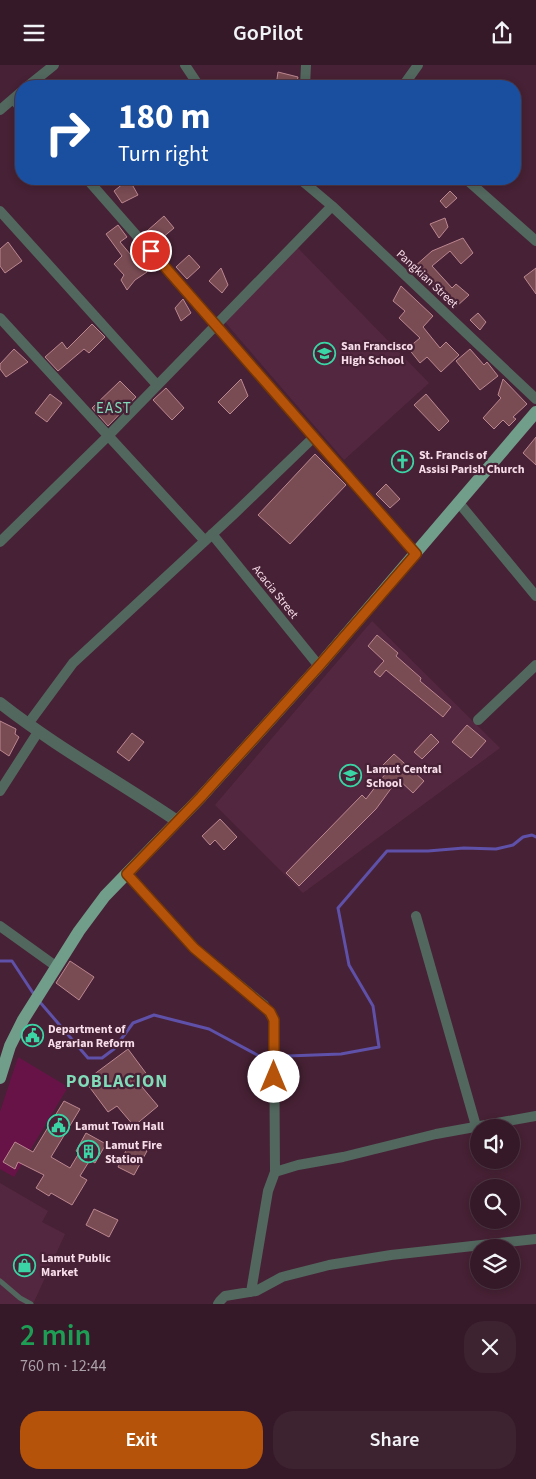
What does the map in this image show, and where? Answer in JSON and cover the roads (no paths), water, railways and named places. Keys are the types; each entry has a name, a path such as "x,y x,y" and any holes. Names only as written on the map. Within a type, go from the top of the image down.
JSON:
{"main road":[{"path":"0,1078 10,1046 27,1013 79,931 100,902 201,797 319,666 536,412"}],"street":[{"path":"35,80 54,65"},
{"path":"185,65 195,80"},
{"path":"305,80 306,65"},
{"path":"407,80 418,65"},
{"path":"0,110 13,99 15,101"},
{"path":"92,185 416,554"},
{"name":"Pangkian Street","path":"307,185 536,399"},
{"path":"473,185 536,241"},
{"path":"0,542 107,437 332,207"},
{"path":"0,211 157,385"},
{"name":"Acacia Street","path":"0,318 107,437 208,537 319,666"},
{"path":"0,791 33,728 73,663 314,437"},
{"path":"458,503 536,596"},
{"path":"478,721 536,665"},
{"path":"0,703 33,728 177,821"},
{"path":"127,874 194,948 264,1005 274,1020 275,1172 268,1191 251,1292"},
{"path":"416,916 474,1119"},
{"path":"0,926 54,970"},
{"path":"518,1119 536,1116"},
{"path":"275,1172 298,1165 343,1157 470,1127"},
{"path":"218,1304 225,1297 251,1292 282,1277 362,1259 536,1239"}],"lane":[{"path":"0,1281 20,1298 31,1304"}],"waterway":[{"path":"39,1001 88,1058 102,1058 114,1049 133,1023 154,1015 209,1029 261,1057 341,1054 379,1047 373,1006 349,965 338,908 387,851 428,851 464,848 496,849 513,845 523,837 532,835 536,837"},
{"path":"0,961 12,961 35,996"}],"place":[{"name":"San Francisco High School","path":"325,353"},
{"name":"St. Francis of Assisi Parish Church","path":"403,462"},
{"name":"Lamut Central School","path":"350,776"},
{"name":"Department of Agrarian Reform","path":"32,1036"},
{"name":"Lamut Town Hall","path":"59,1126"},
{"name":"Lamut Fire Station","path":"89,1152"},
{"name":"Lamut Public Market","path":"25,1265"}],"district":[{"name":"EAST","path":"114,408"},
{"name":"POBLACION","path":"117,1081"}]}
